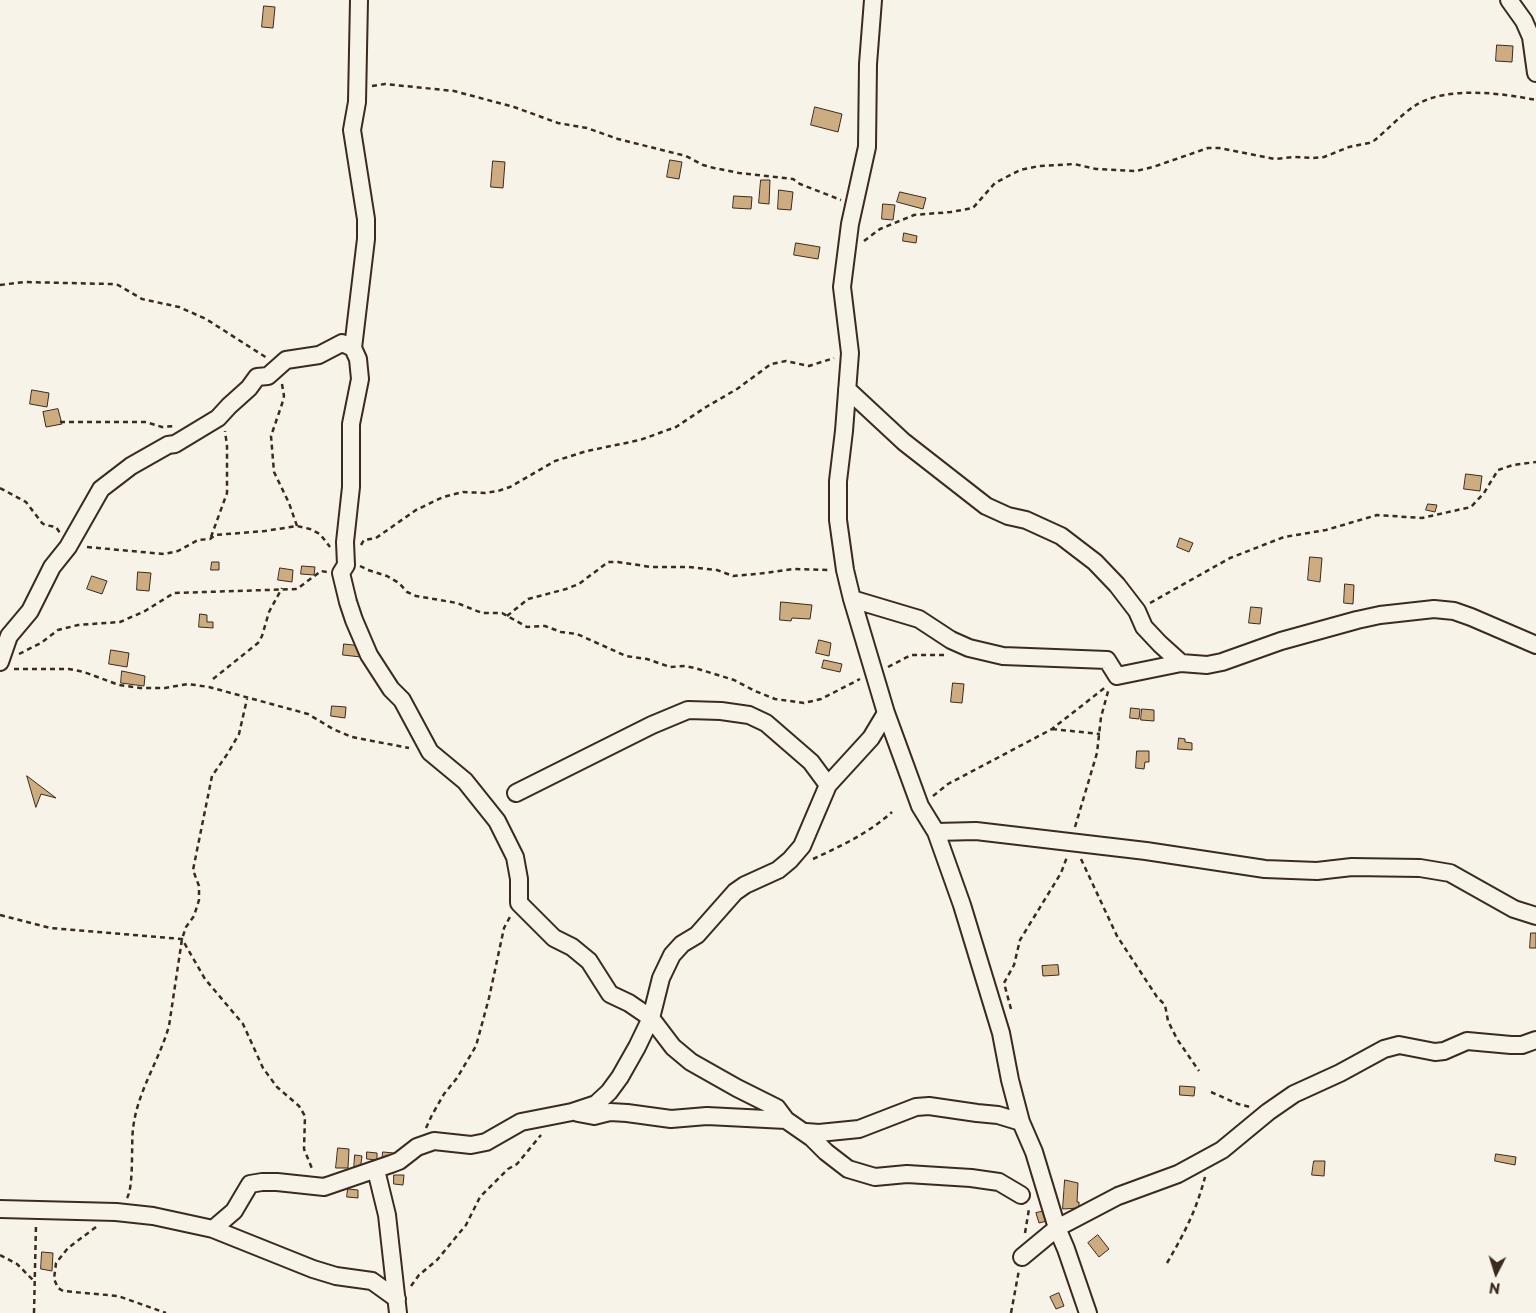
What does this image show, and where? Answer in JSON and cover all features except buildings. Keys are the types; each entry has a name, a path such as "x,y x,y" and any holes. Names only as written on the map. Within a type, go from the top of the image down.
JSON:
{"street":[{"path":"359,0 357,102 352,130 366,219 366,239 353,348 358,359 360,379 351,424 351,487 345,542 348,602 369,654 391,690 402,700 430,752 465,781 497,821 515,857 519,880 519,903 554,938 572,947 589,961 610,994 629,1003 650,1018 673,1047 691,1062 777,1108 786,1120 806,1132 826,1152 848,1169 875,1177 907,1174 971,1178 999,1182 1025,1198"},
{"path":"873,0 868,64 867,147 850,224 842,287 850,354 838,481 838,520 845,570 886,713 920,806 936,832 962,904 1001,1034 1021,1122 1034,1152 1057,1228 1088,1313"},
{"path":"1509,0 1524,21 1532,37 1536,72"},
{"path":"6,664 9,636 30,611 52,567 68,547 101,489 112,478 130,466 218,418 258,377 268,376 286,360 319,355 342,343 353,348"},
{"path":"847,389 904,442 986,506 1008,516 1026,520 1060,536 1095,562 1117,585 1137,611 1144,627 1180,663"},
{"path":"852,599 919,619 951,640 969,648 1003,656 1107,660 1117,676 1180,663 1207,665 1222,662 1281,641 1357,620 1434,609 1471,617 1536,645"},
{"path":"516,793 652,725 688,710 721,711 749,715 766,723 811,762 828,785"},
{"path":"213,1229 234,1210 250,1184 277,1182 324,1187 399,1161 417,1147 434,1141 471,1145 486,1142 521,1122 572,1112 596,1104 609,1092 620,1076 650,1018 661,978 672,955 682,944 697,935 735,892 745,884 778,870 790,860 802,846 828,785 871,738 886,713"},
{"path":"936,832 976,831 1146,851 1265,869 1317,871 1352,867 1420,868 1450,873 1514,909 1536,916"},
{"path":"1022,1257 1057,1228 1118,1196 1178,1174 1222,1150 1268,1112 1294,1094 1392,1046 1399,1045 1435,1052 1444,1051 1467,1041 1522,1045 1536,1040"},
{"path":"806,1132 819,1133 859,1129 916,1107 929,1106 998,1115 1021,1122"},
{"path":"572,1112 594,1116 610,1112 627,1113 671,1119 707,1116 786,1120"},
{"path":"376,1170 387,1215 397,1306"},
{"path":"0,1209 116,1212 153,1216 213,1229 313,1269 336,1276 372,1281 397,1306"}],"path":[{"path":"357,102 371,87 385,84 454,91 514,107 558,123 587,128 618,139 686,156 703,165 714,168 739,173 793,179 800,184 854,206"},
{"path":"847,254 880,229 914,215 973,208 995,183 1020,170 1039,166 1074,164 1096,169 1136,171 1208,148 1275,159 1324,157 1349,147 1375,140 1415,106 1427,100 1462,93 1505,94 1536,100"},
{"path":"0,285 24,282 118,285 142,299 179,307 216,325 246,346 265,356 268,360 268,376"},
{"path":"346,567 364,540 376,538 416,510 443,497 463,492 485,493 498,491 510,487 556,461 587,451 640,440 676,427 737,389 771,364 786,361 809,366 850,354"},
{"path":"268,376 275,371 284,389 282,404 271,436 274,472 289,503 297,526"},
{"path":"210,539 227,493 226,436 223,420 218,418"},
{"path":"60,422 146,422 162,426 182,425 197,431"},
{"path":"1137,611 1230,558 1284,537 1326,530 1377,515 1422,518 1471,507 1484,493 1498,470 1513,465 1536,462"},
{"path":"0,488 26,502 45,526 56,527 68,547 96,547 164,554 178,551 198,540 210,539 215,535 297,526 320,534 346,567"},
{"path":"507,616 528,599 579,584 608,562 717,570 732,576 793,569 845,570"},
{"path":"17,655 30,650 58,630 78,625 120,622 145,611 174,593 297,589 321,571 346,567 368,570 387,576 399,583 407,592 416,596 457,603 482,613 502,613 528,627 545,626 561,632 577,634 626,656 647,659 670,667 685,666 695,668 734,680 775,699 804,703 821,699 910,655 948,656"},
{"path":"213,679 258,643 269,612 282,588"},
{"path":"6,664 16,669 69,669 119,684 140,688 165,688 188,684 209,687 308,714 333,729 352,737 430,752"},
{"path":"6,664 16,669"},
{"path":"920,806 948,784 1052,729 1111,683 1101,717 1097,753 1078,812 1072,842 1061,873 1020,940 1014,964 1004,983 1012,1013"},
{"path":"166,1313 118,1296 63,1291 58,1288 54,1279 56,1263 68,1248 116,1212 129,1195 133,1128 139,1102 160,1053 169,1026 182,939 186,927 194,916 199,900 199,886 193,870 212,776 239,734 247,698"},
{"path":"1052,729 1100,734"},
{"path":"806,862 846,844 881,823 892,812"},
{"path":"1072,842 1117,936 1147,983 1165,1005 1171,1030 1199,1072"},
{"path":"417,1147 444,1094 457,1078 476,1046 489,998 504,928 519,903"},
{"path":"0,915 50,928 182,939"},
{"path":"182,939 205,979 243,1024 263,1068 277,1087 299,1106 305,1116 304,1148 313,1171 324,1187"},
{"path":"1211,1092 1238,1104 1268,1112"},
{"path":"397,1306 419,1275 437,1260 466,1225 480,1196 508,1169 517,1164 538,1136 545,1132"},
{"path":"1167,1263 1188,1228 1205,1176"},
{"path":"1010,1313 1022,1257 1025,1198"},
{"path":"34,1313 38,1211"},
{"path":"0,1255 17,1264 35,1282"}]}
